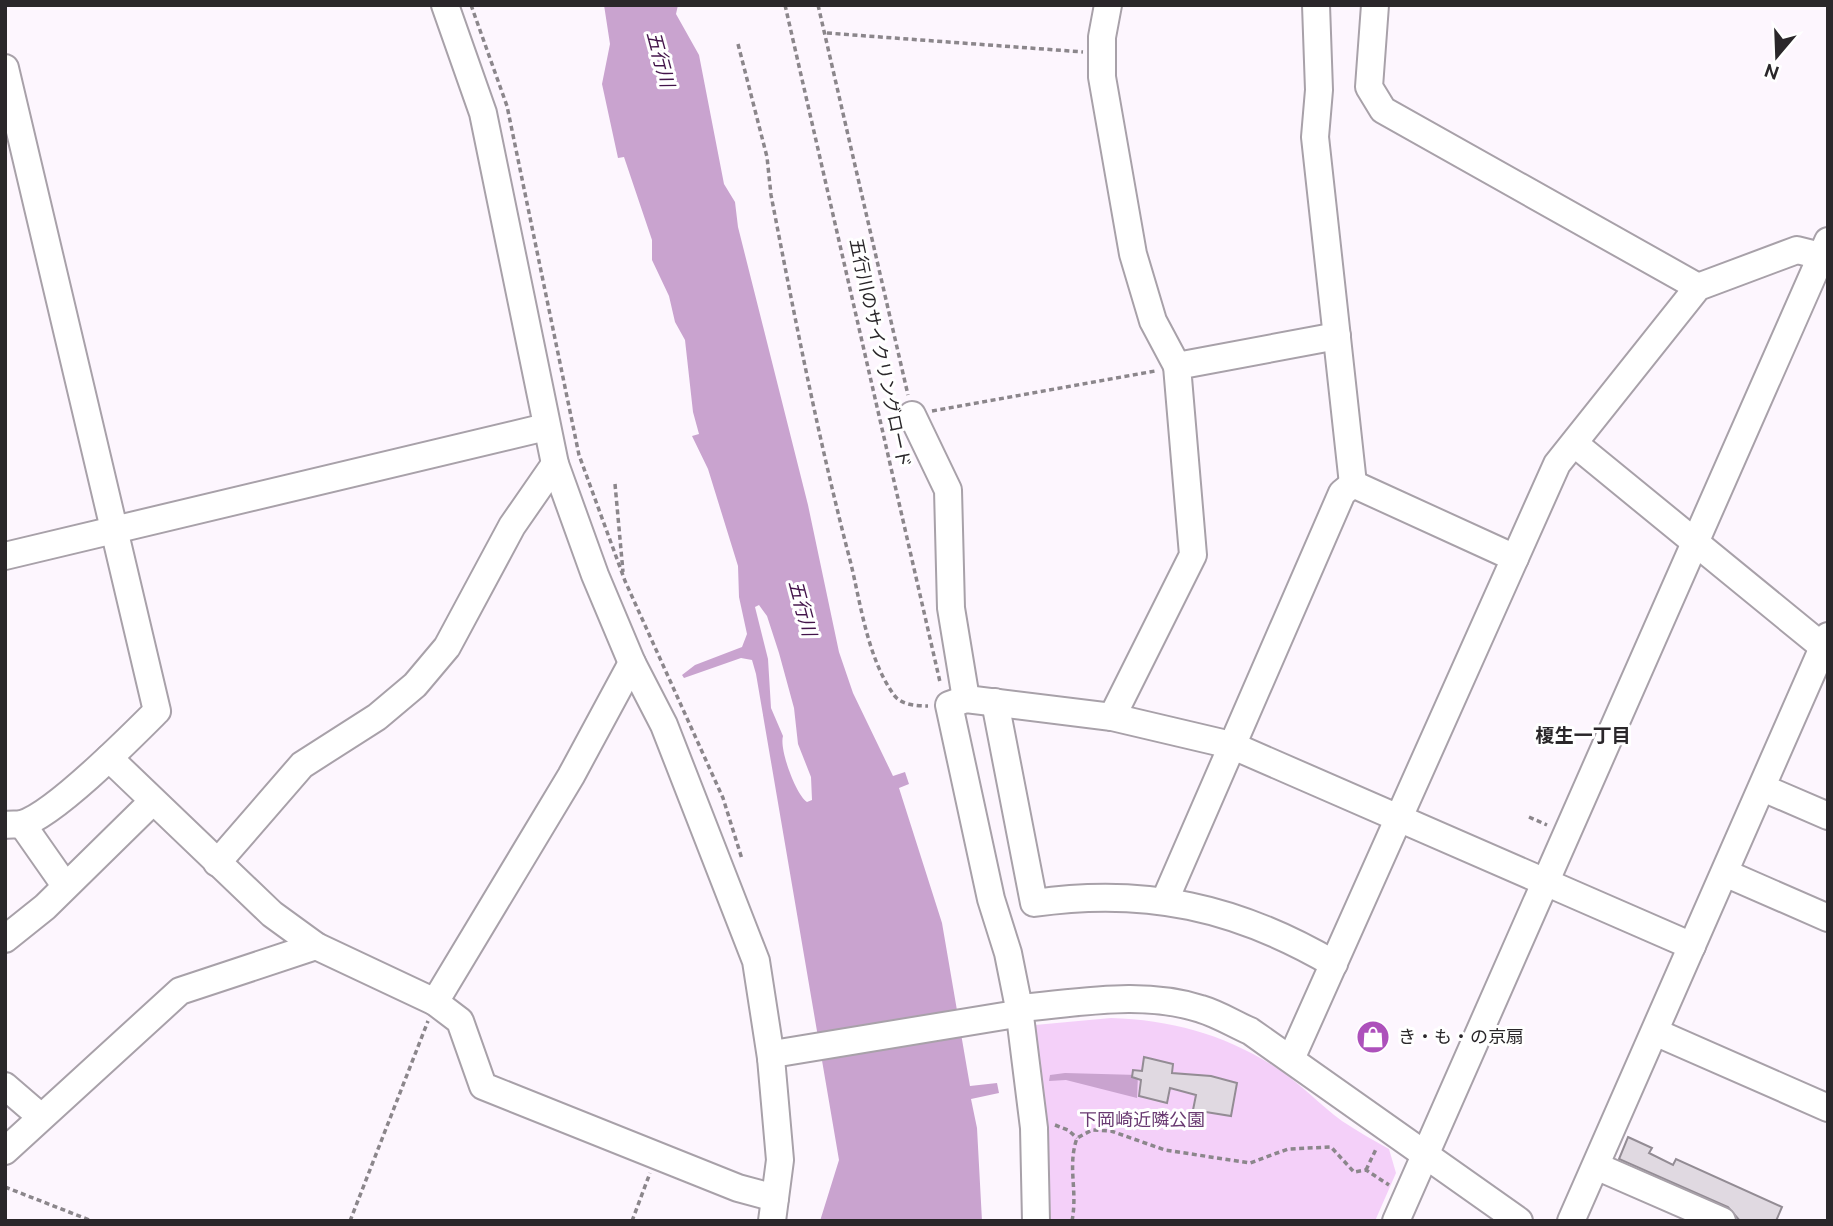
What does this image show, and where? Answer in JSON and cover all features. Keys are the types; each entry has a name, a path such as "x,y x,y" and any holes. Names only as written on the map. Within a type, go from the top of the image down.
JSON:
{"street":[{"path":"109,758 272,914 316,946 435,1002 460,1021 483,1086 738,1188 774,1209 780,1160 775,1056 756,961 664,725 632,663 595,575 555,464 512,242 483,113 444,5"},
{"path":"1108,5 1102,77 1133,254 1153,321 1177,366 1194,555 1112,717"},
{"path":"1316,5 1319,90 1315,136 1353,484"},
{"path":"1375,5 1369,87 1383,110 1698,287"},
{"path":"5,68 157,712 109,758 43,811 13,824 64,884"},
{"path":"1291,1059 1557,464 1698,287 1797,250 1824,248 1396,1221"},
{"path":"1177,366 1337,336"},
{"path":"912,415 948,490 951,608 958,702 991,898 1008,953 1014,1011 1034,1128 1036,1221"},
{"path":"5,556 546,427"},
{"path":"1570,1221 1826,645 1695,544 1575,444"},
{"path":"217,863 302,765 377,717 415,685 447,647 512,526 555,464"},
{"path":"1353,484 1515,558"},
{"path":"1165,900 1342,492 1353,484"},
{"path":"435,1002 571,776 632,663"},
{"path":"958,702 995,702 1112,717 1231,745 1692,946"},
{"path":"995,702 1034,903 1076,897 1165,900 1217,911 1290,938 1334,964"},
{"path":"1763,788 1828,816"},
{"path":"5,939 45,907 64,884 153,801"},
{"path":"1725,873 1828,918"},
{"path":"5,1151 180,991 316,946"},
{"path":"775,1056 1014,1011 1122,999 1172,1002 1202,1009 1250,1031 1425,1152 1519,1221"},
{"path":"1655,1032 1828,1108"},
{"path":"5,1086 41,1117"},
{"path":"1596,1166 1722,1221"}],"path":[{"path":"471,5 507,106 579,455 623,577 723,798 743,863"},
{"name":"五行川のサイクリングロード","path":"785,5 860,324 934,669 958,702"},
{"path":"818,5 827,33 912,415 1037,395 1177,366"},
{"path":"827,33 1102,54"},
{"path":"738,44 767,157 771,195 817,433 868,631 883,675 895,697 921,706 958,702"},
{"path":"615,484 624,601"},
{"path":"1529,817 1555,828"},
{"path":"350,1221 435,1002"},
{"path":"1072,1221 1076,1184 1070,1158 1077,1138 1092,1130 1111,1130 1164,1150 1250,1163 1288,1149 1320,1145 1338,1151 1354,1172 1366,1170 1394,1188"},
{"path":"1366,1170 1381,1140"},
{"path":"632,1221 656,1155"},
{"path":"5,1187 92,1221"}],"green space":[{"name":"下岡崎近隣公園","path":"1111,1018 1176,1026 1236,1046 1284,1073 1342,1121 1389,1149 1396,1173 1375,1221 1040,1221 1030,1037 1035,1025"}],"water":[{"name":"五行川","path":"604,5 678,5 676,14 699,55 724,184 735,202 738,227 808,505 839,652 853,693 893,776 905,772 909,784 899,788 942,923 970,1086 997,1083 999,1093 971,1099 977,1128 982,1221 820,1221 839,1160 756,674 752,660 741,658 684,678 682,675 695,665 742,647 747,634 739,597 738,566 708,469 692,436 699,434 693,412 685,340 675,322 669,296 652,260 652,240 624,157 618,158 602,84 610,44","holes":["759,605 767,616 794,708 798,744 811,777 812,800 807,802 798,791 789,771 783,736 771,708 768,659 755,607"]},
{"path":"1050,1075 1138,1075 1137,1098 1066,1080 1049,1081"}],"building":[{"path":"1144,1057 1173,1064 1172,1073 1211,1076 1237,1083 1231,1116 1193,1110 1196,1095 1170,1088 1167,1103 1139,1096 1141,1080 1132,1077 1133,1070 1142,1071"},
{"path":"1628,1137 1652,1148 1649,1153 1673,1165 1676,1159 1782,1207 1776,1221 1740,1221 1728,1207 1619,1159"}],"place":[{"name":"き・も・の京扇","path":"1373,1037"}],"district":[{"name":"榎生一丁目","path":"1583,735"}]}
